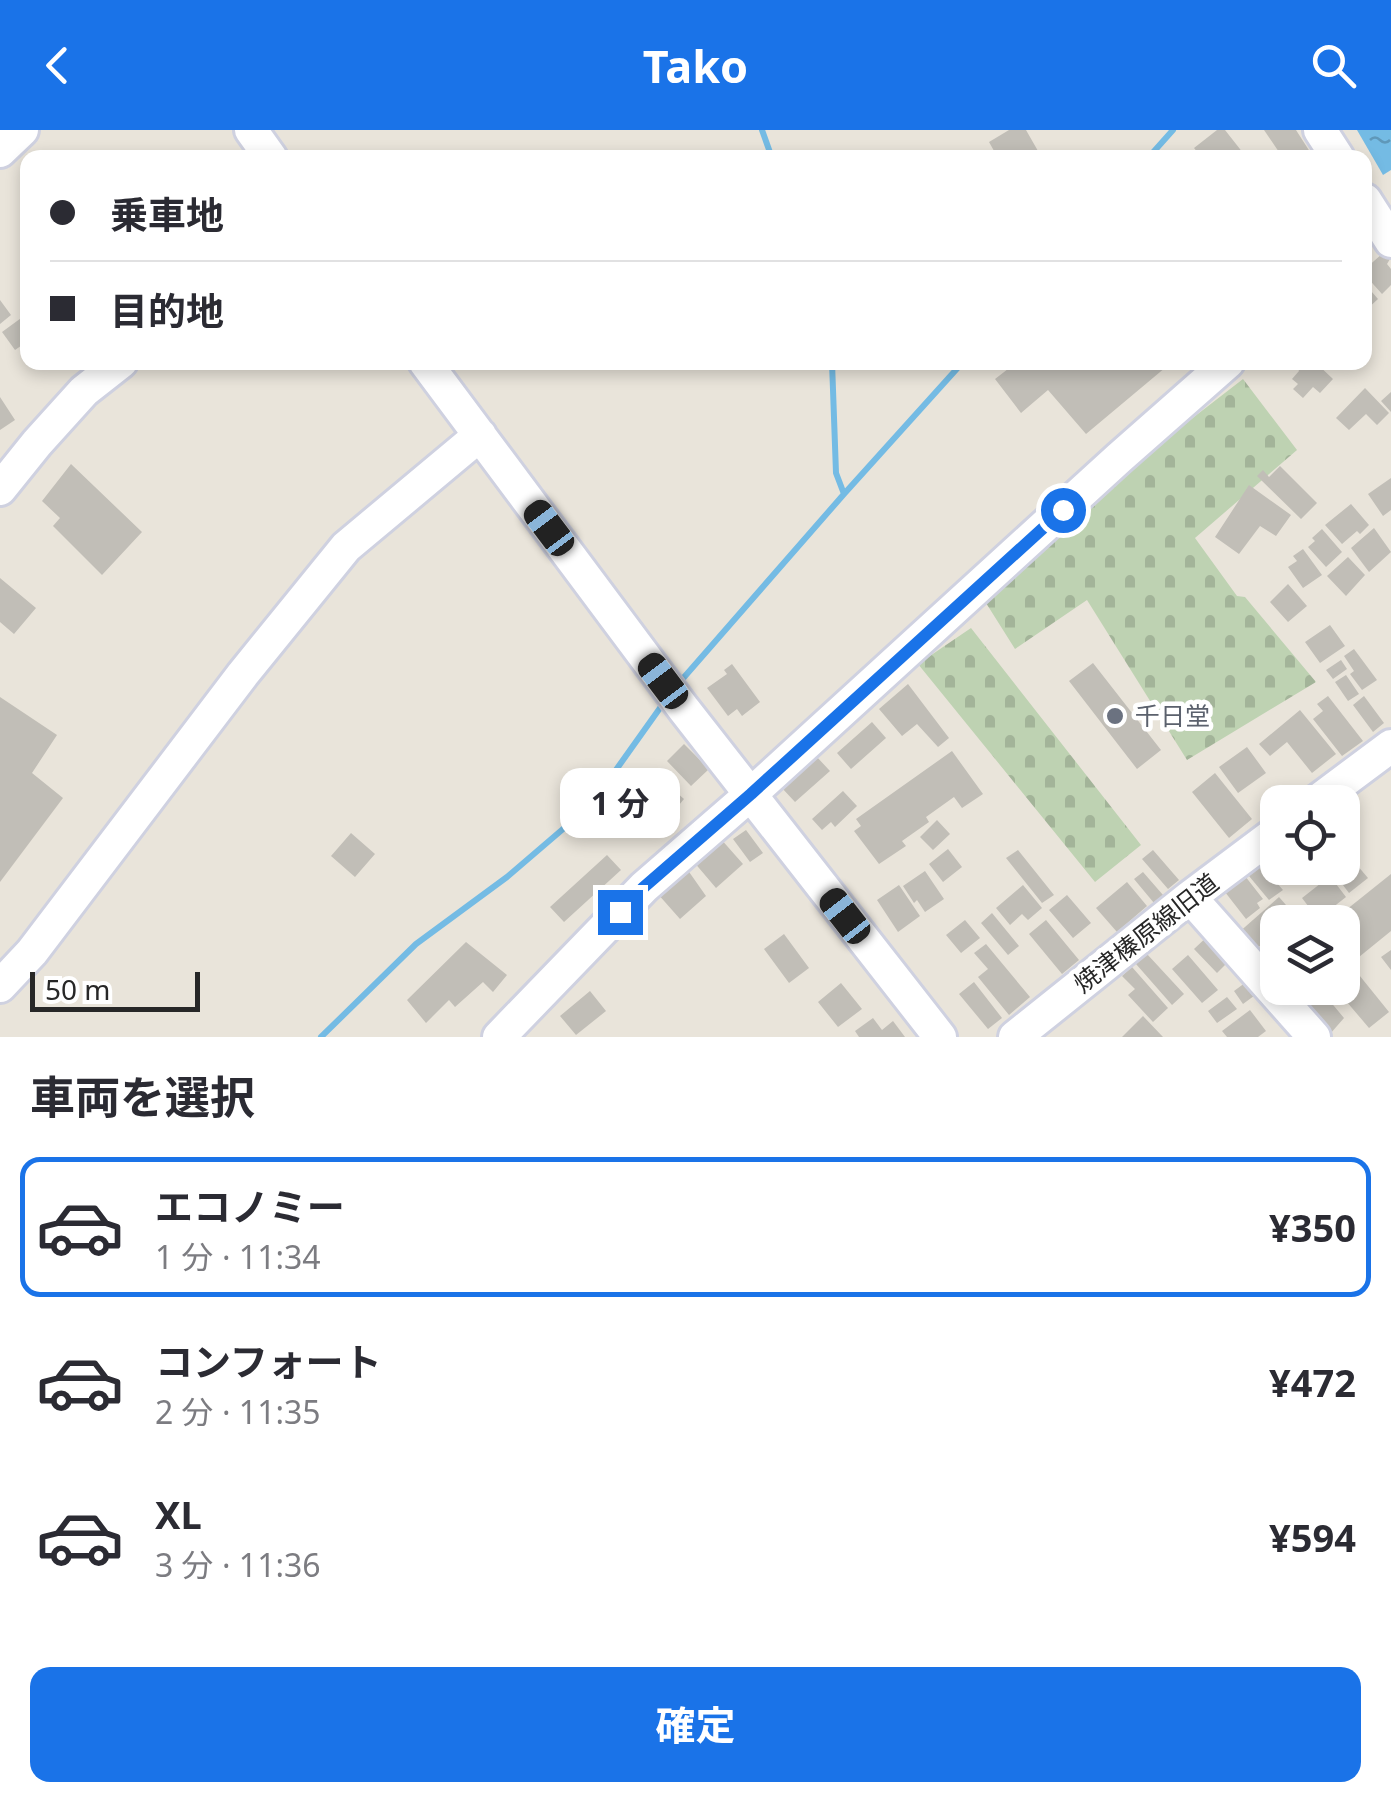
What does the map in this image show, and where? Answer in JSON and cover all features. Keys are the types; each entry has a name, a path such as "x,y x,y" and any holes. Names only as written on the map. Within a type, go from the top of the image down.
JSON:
{"street":[{"path":"0,151 22,130"},
{"path":"0,488 84,392 111,370"},
{"path":"431,370 663,681 940,1037"},
{"path":"499,1037 644,887 1219,370"},
{"path":"0,986 32,952 242,674 346,547 480,436"},
{"path":"1339,785 1391,746"},
{"name":"焼津榛原線旧道","path":"1015,1037 1260,844"},
{"path":"1190,897 1314,1037"}],"green space":[{"path":"1243,379 1297,450 1195,538 1237,596 1245,597 1316,682 1187,760 1087,600 1015,649 986,603 1141,458"},
{"path":"971,628 1141,845 1095,882 918,664"}],"water":[{"path":"1357,130 1391,130 1391,170 1383,175"}],"building":[{"path":"1009,130 1026,130 1037,150 994,150 989,142"},
{"path":"1217,130 1225,130 1241,150 1196,150"},
{"path":"1264,130 1296,130 1309,150 1278,150"},
{"path":"1383,253 1390,259 1387,264 1391,285 1382,294 1372,283 1372,263"},
{"path":"0,300 11,315 0,324"},
{"path":"20,319 20,347 15,350 2,332"},
{"path":"1007,370 1162,370 1086,434 1048,390 1021,413 995,379"},
{"path":"1323,370 1333,379 1320,393 1313,387 1303,398 1293,389 1298,384 1292,379 1299,371"},
{"path":"1365,388 1389,413 1377,425 1366,414 1349,430 1336,418"},
{"path":"1391,392 1391,412 1381,401"},
{"path":"0,397 15,420 0,430"},
{"path":"71,464 142,532 102,575 53,526 60,518 42,501"},
{"path":"1280,466 1317,503 1301,519 1257,476 1263,470 1269,477"},
{"path":"1391,478 1391,510 1383,516 1368,494"},
{"path":"1249,485 1291,515 1276,536 1260,526 1239,554 1215,537"},
{"path":"1351,504 1369,525 1342,544 1325,525"},
{"path":"1374,528 1391,552 1369,572 1351,548"},
{"path":"1322,529 1342,552 1326,567 1308,547"},
{"path":"1303,549 1322,575 1303,588 1288,567 1297,561 1293,556"},
{"path":"1348,557 1365,575 1346,596 1327,576"},
{"path":"0,578 36,608 14,634 0,622"},
{"path":"1288,584 1307,606 1288,622 1270,602"},
{"path":"1330,625 1345,646 1320,663 1305,642"},
{"path":"1354,649 1377,680 1362,690 1350,674 1354,671 1344,656"},
{"path":"1341,660 1347,669 1333,679 1326,670"},
{"name":"千日堂","path":"1093,663 1161,750 1137,769 1069,681"},
{"path":"732,664 760,702 742,716 737,709 728,716 707,688 727,674 724,670"},
{"path":"1346,675 1359,694 1348,701 1335,682"},
{"path":"908,684 949,738 938,747 917,724 902,736 879,709"},
{"path":"1328,696 1363,741 1342,756 1313,719 1323,711 1317,704"},
{"path":"1364,696 1384,723 1373,732 1353,705"},
{"path":"0,697 57,735 32,773 63,798 0,882"},
{"path":"1300,710 1336,754 1312,773 1287,742 1270,756 1259,744"},
{"path":"872,722 886,738 851,769 837,753"},
{"path":"684,744 709,769 691,786 667,761"},
{"path":"1247,747 1266,773 1238,793 1219,767"},
{"path":"952,751 983,794 962,808 954,797 902,841 906,846 879,864 854,831 861,826 856,819"},
{"path":"816,756 830,771 795,802 781,787"},
{"path":"1215,773 1252,819 1229,838 1192,792"},
{"path":"660,778 684,799 669,817 645,796"},
{"path":"843,791 857,806 835,827 831,822 822,830 812,819"},
{"path":"937,820 950,834 933,850 920,837"},
{"path":"746,830 763,853 750,862 733,839"},
{"path":"351,833 375,854 355,877 331,856"},
{"path":"720,838 743,864 716,888 693,861"},
{"path":"948,849 962,867 943,882 929,864"},
{"path":"1018,850 1054,895 1042,903 1006,858"},
{"path":"1153,850 1179,880 1168,889 1142,859"},
{"path":"607,855 621,870 564,922 550,907"},
{"path":"1260,866 1260,885 1279,885 1283,890 1269,900 1249,876"},
{"path":"687,869 706,896 680,919 657,893"},
{"path":"1360,869 1368,878 1360,884"},
{"path":"925,871 944,899 925,912 903,886"},
{"path":"1143,872 1163,895 1154,903 1134,879"},
{"path":"1391,874 1391,931 1360,956 1360,905 1352,905"},
{"path":"1245,876 1263,899 1257,903 1260,908 1246,919 1225,892"},
{"path":"1127,882 1147,906 1117,932 1096,908"},
{"path":"899,885 920,916 898,932 877,900"},
{"path":"1023,885 1042,908 1028,920 1022,914 1010,925 996,908"},
{"path":"1319,885 1337,885 1346,897 1336,905 1307,905 1302,898"},
{"path":"1343,885 1359,885 1349,893"},
{"path":"1067,895 1091,923 1073,938 1049,910"},
{"path":"1279,897 1286,905 1270,905"},
{"path":"992,913 1019,946 1008,955 981,923"},
{"path":"1260,914 1260,946 1253,952 1237,934"},
{"path":"965,920 980,938 961,953 946,935"},
{"path":"1046,920 1079,960 1062,974 1029,934"},
{"path":"784,934 809,968 789,983 764,949"},
{"path":"1210,934 1233,957 1217,973 1194,949"},
{"path":"466,942 507,975 493,992 483,982 455,1007 449,1000 426,1023 407,1000"},
{"path":"986,944 1030,997 1009,1015 978,977 988,969 974,953"},
{"path":"1391,950 1391,970 1381,957"},
{"path":"1147,954 1184,994 1172,1005 1136,964"},
{"path":"1188,955 1218,990 1202,1003 1172,969"},
{"path":"1132,967 1168,1008 1153,1022 1128,995 1135,989 1122,976"},
{"path":"1360,976 1389,1012 1369,1028 1349,1005 1360,1005"},
{"path":"1253,977 1260,987 1260,991 1243,1004 1234,991"},
{"path":"974,982 1002,1018 988,1029 959,994"},
{"path":"841,983 862,1009 838,1027 818,1002"},
{"path":"590,991 606,1011 576,1035 560,1016"},
{"path":"1227,997 1237,1009 1217,1023 1208,1011"},
{"path":"1300,1005 1333,1005 1344,1018 1330,1034"},
{"path":"1250,1010 1266,1031 1258,1037 1227,1037 1222,1031"},
{"path":"1143,1016 1163,1037 1122,1037"},
{"path":"873,1018 882,1030 893,1021 905,1037 859,1037 855,1031"}],"waterway":[{"path":"762,130 769,150"},
{"path":"1155,150 1173,130"},
{"path":"832,370 836,473 844,494"},
{"path":"679,683 956,370"},
{"path":"321,1037 416,944 507,877 591,805 665,701"}],"place":[{"name":"千日堂","path":"1115,716"}],"route":[{"path":"620,912 1063,510"}]}
